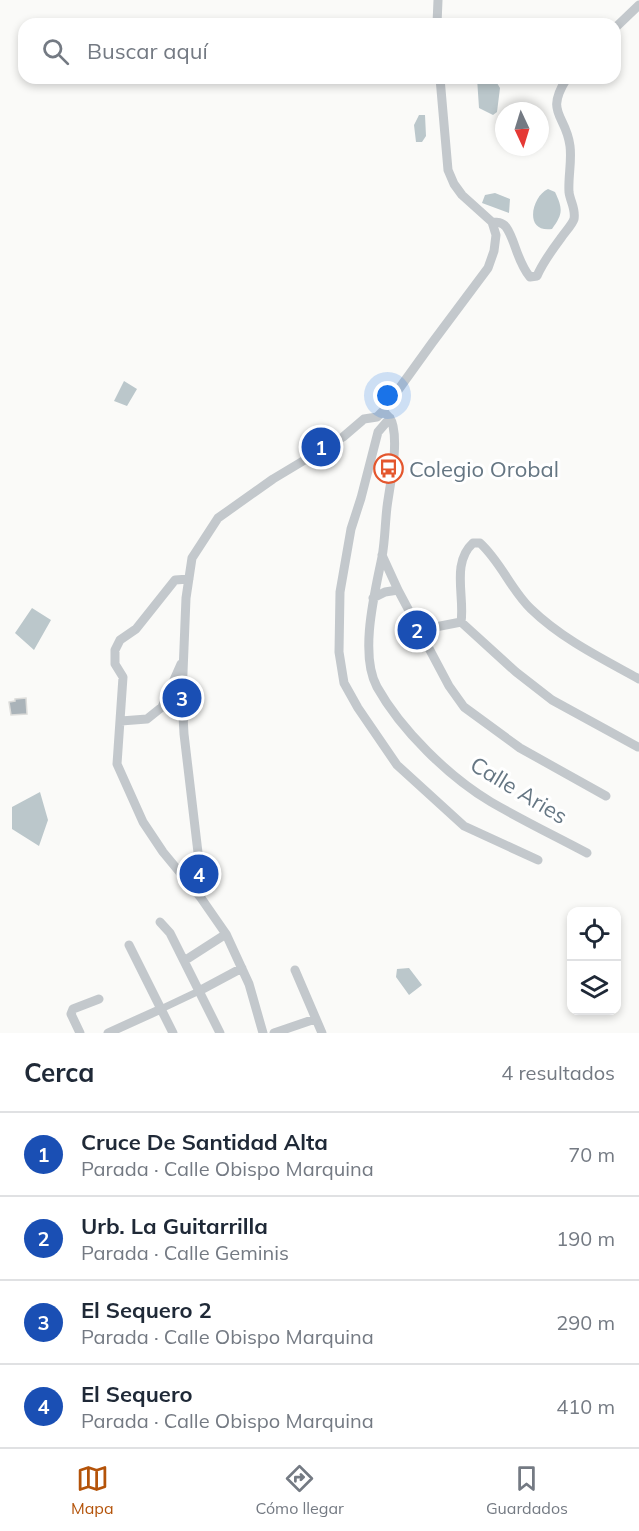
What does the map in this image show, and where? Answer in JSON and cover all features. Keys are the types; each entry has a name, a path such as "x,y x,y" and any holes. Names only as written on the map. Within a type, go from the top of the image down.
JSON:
{"street":[{"path":"436,18 438,0"},
{"path":"621,22 639,5"},
{"path":"441,84 448,170 462,195 492,222 496,235 494,251 488,268 387,415 378,432 351,529 340,592 339,652 344,683 358,708 397,765 464,826 538,860"},
{"path":"492,222 506,226 524,270 530,277 537,276 543,263 574,220 568,180 569,140 555,103 563,84"},
{"path":"201,898 201,878 184,734 183,659 192,558 218,518 273,479 343,437 364,419 387,415"},
{"name":"Calle Aries","path":"387,415 394,427 394,453 382,555 373,598 369,647 372,675 378,687 422,748 489,801 587,853"},
{"path":"461,622 463,609 459,574 466,549 473,543 480,543 489,551 530,609 577,645 639,679"},
{"path":"382,555 449,687 464,707 520,748 606,796"},
{"path":"189,579 175,580 136,629 120,640 115,651 115,664 123,678 117,764 139,812 163,852 201,898 226,934 249,984 263,1033"},
{"path":"373,598 385,592 398,590"},
{"path":"420,630 461,622"},
{"path":"461,622 516,672 552,700 638,747"},
{"path":"121,721 147,719 162,708 183,659"},
{"path":"160,922 170,933 220,1033"},
{"path":"184,961 226,934"},
{"path":"129,945 173,1033"},
{"path":"108,1033 199,991 242,968"},
{"path":"295,970 322,1033"},
{"path":"80,1033 71,1014 73,1009 99,999"},
{"path":"274,1033 315,1019"}],"shaded area":[{"path":"477,84 498,84 500,88 498,102 495,102 493,115 479,108"},
{"path":"419,115 425,115 426,136 422,142 416,142 414,125"},
{"path":"548,189 555,192 560,215 552,229 543,229 537,225 533,213 538,199"},
{"path":"495,193 510,199 509,213 482,203 485,195"},
{"path":"124,381 137,389 127,406 114,401"},
{"path":"32,608 51,620 34,650 15,633"},
{"path":"40,792 48,820 39,846 12,829 12,807"},
{"path":"409,968 422,985 409,995 396,977 397,969"}],"building":[{"path":"26,698 27,714 11,715 9,702"}],"place":[{"name":"Cruce De Santidad Alta","path":"321,447"},
{"name":"Colegio Orobal","path":"388,469"},
{"name":"Urb. La Guitarrilla","path":"417,630"},
{"name":"El Sequero 2","path":"182,698"},
{"name":"El Sequero","path":"199,874"}]}
